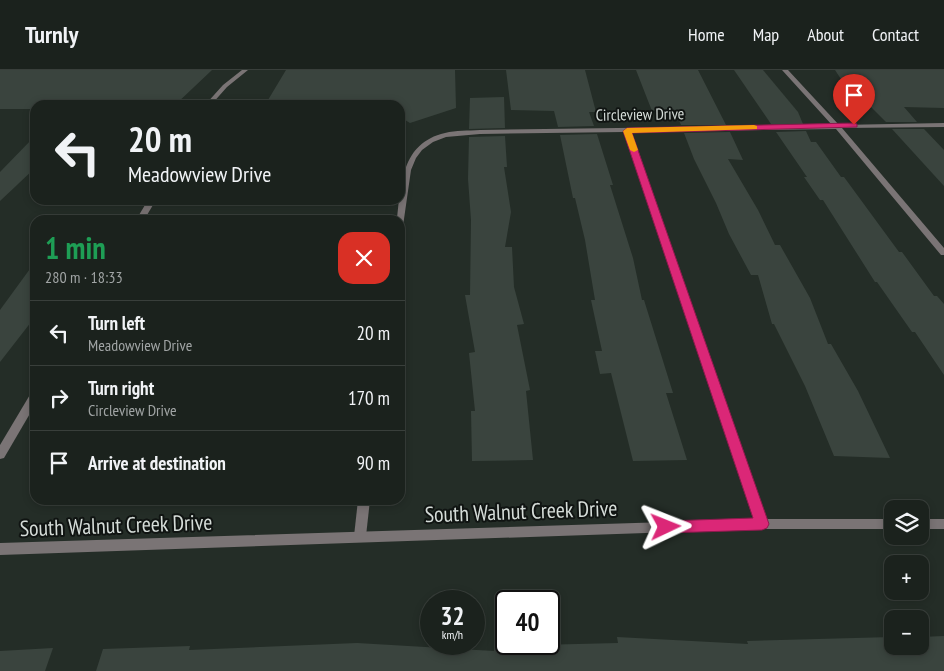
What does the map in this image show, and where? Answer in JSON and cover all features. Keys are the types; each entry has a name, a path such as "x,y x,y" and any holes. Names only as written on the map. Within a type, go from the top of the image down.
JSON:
{"street":[{"path":"212,100 225,86 245,70"},
{"path":"785,70 836,126 944,253"},
{"name":"Circleview Drive","path":"405,183 413,156 419,147 435,138 447,135 480,132 944,125"},
{"path":"627,131 762,524"},
{"path":"0,455 30,404"},
{"path":"360,536 363,505"},
{"name":"South Walnut Creek Drive","path":"0,549 762,524 884,524"},
{"path":"929,524 944,524"}],"building":[{"path":"0,70 212,70 180,100 30,100 30,109 0,109"},
{"path":"286,70 455,70 456,108 410,123 405,120 405,100 268,100"},
{"path":"506,70 585,70 596,112 589,112 594,126 558,127 554,111 511,110"},
{"path":"636,70 698,70 726,125 681,125 675,111 652,111"},
{"path":"734,70 763,70 798,112 803,124 771,124"},
{"path":"835,70 944,70 944,108 904,107 917,122 886,122 864,100 854,99"},
{"path":"504,97 505,128 469,129 470,98"},
{"path":"892,129 924,129 944,150 944,186"},
{"path":"806,131 811,142 816,142 899,252 902,252 934,296 937,296 944,304 944,375 915,332 912,332 877,282 875,282 823,200 820,200 804,177 807,177 776,132"},
{"path":"730,132 743,160 728,159 758,210 775,245 780,245 810,298 828,344 831,344 858,391 890,458 834,456 805,386 774,324 772,324 758,275 751,275 729,234 684,133"},
{"path":"597,134 613,185 610,185 633,258 642,300 644,300 673,393 666,393 687,460 633,461 611,373 600,374 595,351 602,351 591,300 595,300 585,240 575,198 573,198 560,135"},
{"path":"505,136 507,167 504,167 511,212 505,247 512,247 514,287 524,324 517,325 530,390 526,391 533,460 472,461 471,411 475,411 469,353 475,352 465,295 470,295 469,137"},
{"path":"30,141 30,173 0,201 0,172"},
{"path":"30,269 30,323 0,362 0,310"},
{"path":"944,636 944,671 96,671 103,649 190,646 189,650 357,643 420,647 420,655 485,655 485,650 494,651 495,646 495,655 560,655 560,644 618,643 617,637 748,644 747,641 884,637 884,655 929,655 929,637"},
{"path":"53,648 45,671 0,671 0,651"}],"slow traffic":[{"path":"634,150 627,131 754,128"}],"route":[{"path":"666,527 762,524 627,131 854,125"}]}
